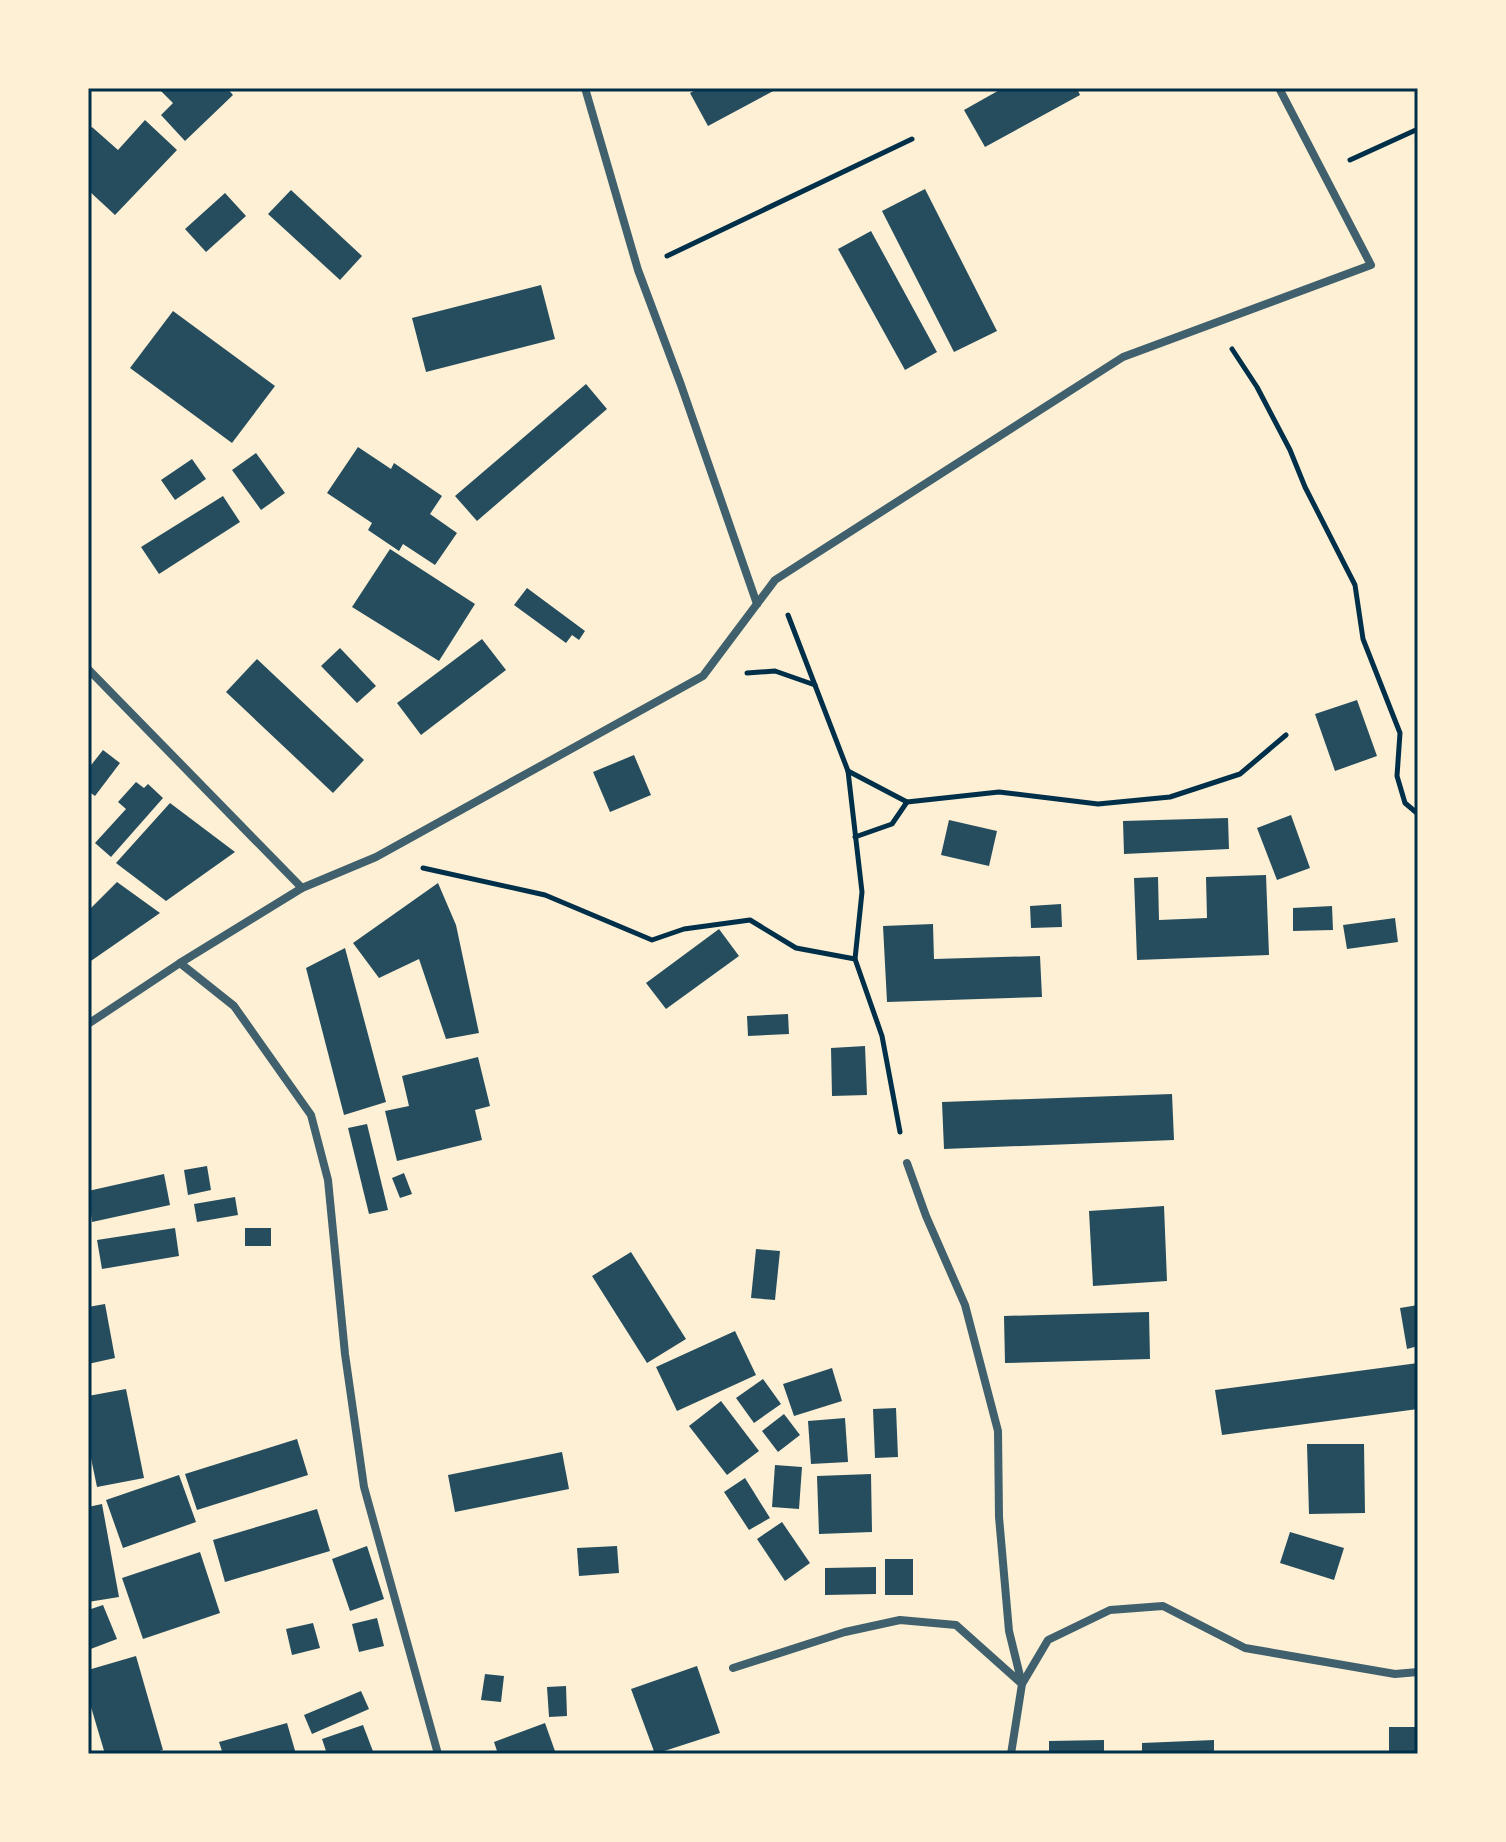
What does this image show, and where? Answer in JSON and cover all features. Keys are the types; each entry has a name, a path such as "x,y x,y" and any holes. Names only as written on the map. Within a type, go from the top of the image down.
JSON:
{"street":[{"path":"585,88 638,270 757,604"},
{"path":"88,1024 302,888 376,857 703,676 775,580 1123,357 1371,265 1279,88"},
{"path":"88,669 302,888"},
{"path":"180,963 234,1006 311,1115 328,1180 345,1354 364,1487 438,1754"},
{"path":"907,1163 926,1216 965,1305 998,1431 999,1517 1009,1631 1022,1684"},
{"path":"1011,1754 1022,1684 1048,1640 1110,1610 1163,1606 1245,1648 1395,1674 1418,1672"},
{"path":"733,1668 845,1632 900,1620 956,1625 1022,1684"}],"path":[{"path":"1324,173 1418,129"},
{"path":"638,270 912,139"},
{"path":"1217,322 1270,412 1355,585 1363,639 1400,733 1397,776 1405,803 1418,814"},
{"path":"775,580 848,771 862,892 855,959 882,1036 907,1163"},
{"path":"703,676 775,671 815,685"},
{"path":"848,771 907,802 999,792 1098,804 1170,797 1240,774 1286,735"},
{"path":"855,837 892,824 907,802"},
{"path":"376,857 545,895 652,940 684,929 750,920 796,948 855,959"}],"building":[{"path":"158,88 227,88 233,95 185,141 161,115 173,103"},
{"path":"699,88 779,88 708,126 690,93"},
{"path":"1003,88 1077,88 1080,95 985,147 964,110"},
{"path":"145,120 177,150 115,215 88,190 88,131 92,127 118,150"},
{"path":"925,189 997,331 954,352 882,211"},
{"path":"291,190 362,256 340,280 268,214"},
{"path":"225,193 246,216 206,252 185,229"},
{"path":"871,231 937,352 905,370 838,249"},
{"path":"541,285 555,339 426,372 412,318"},
{"path":"173,311 275,386 232,443 130,368"},
{"path":"586,384 607,409 477,521 455,496"},
{"path":"358,447 391,469 394,463 442,496 430,514 457,533 435,565 403,544 399,551 368,530 372,523 327,493"},
{"path":"256,453 285,493 261,510 232,470"},
{"path":"192,459 206,479 175,500 161,480"},
{"path":"223,496 240,522 159,574 141,547"},
{"path":"390,549 475,604 439,661 352,607"},
{"path":"527,588 585,631 579,640 572,635 566,643 514,605"},
{"path":"482,639 506,670 421,735 397,703"},
{"path":"340,648 376,686 357,703 321,666"},
{"path":"257,659 364,760 333,793 226,692"},
{"path":"1357,700 1377,756 1335,771 1315,714"},
{"path":"103,750 120,763 95,796 88,791 88,769"},
{"path":"634,755 651,795 610,812 593,772"},
{"path":"136,782 144,788 148,784 163,798 111,857 95,843 126,809 118,802"},
{"path":"170,803 235,852 166,901 116,863"},
{"path":"1291,815 1310,868 1277,880 1257,828"},
{"path":"1228,818 1229,849 1124,854 1123,821"},
{"path":"949,820 997,831 989,866 941,855"},
{"path":"1266,875 1269,955 1137,960 1134,878 1158,877 1159,920 1207,918 1206,877"},
{"path":"117,882 160,913 88,963 88,911"},
{"path":"438,883 456,925 479,1033 446,1039 419,959 379,978 353,943"},
{"path":"1061,904 1062,927 1031,928 1030,906"},
{"path":"1332,906 1333,930 1293,931 1293,908"},
{"path":"1395,918 1398,942 1347,949 1343,925"},
{"path":"933,924 934,959 1040,956 1042,997 887,1002 883,926"},
{"path":"719,929 739,956 666,1009 646,983"},
{"path":"345,948 386,1102 344,1115 306,968"},
{"path":"788,1014 789,1034 748,1036 747,1016"},
{"path":"865,1046 867,1095 832,1096 831,1048"},
{"path":"478,1057 490,1106 475,1110 482,1140 397,1161 385,1111 409,1106 402,1076"},
{"path":"1172,1094 1174,1140 944,1149 942,1102"},
{"path":"367,1124 388,1210 369,1214 348,1128"},
{"path":"207,1166 211,1190 188,1195 184,1170"},
{"path":"404,1173 412,1194 400,1198 392,1178"},
{"path":"164,1174 170,1205 92,1222 88,1191"},
{"path":"235,1197 238,1215 197,1222 194,1204"},
{"path":"1164,1206 1167,1281 1093,1286 1089,1211"},
{"path":"175,1228 179,1256 102,1269 97,1240"},
{"path":"245,1228 271,1228 271,1246 245,1246"},
{"path":"756,1249 780,1251 775,1300 751,1298"},
{"path":"631,1252 686,1339 647,1363 592,1276"},
{"path":"105,1304 115,1358 88,1364 88,1307"},
{"path":"1418,1305 1418,1346 1407,1349 1400,1308"},
{"path":"1149,1312 1150,1359 1005,1363 1004,1316"},
{"path":"735,1331 756,1375 677,1411 656,1367"},
{"path":"1418,1363 1418,1409 1222,1435 1215,1390"},
{"path":"832,1368 842,1401 794,1416 783,1384"},
{"path":"763,1379 781,1404 754,1423 736,1398"},
{"path":"126,1389 144,1478 97,1487 88,1444 88,1396"},
{"path":"721,1401 759,1451 727,1475 689,1426"},
{"path":"896,1408 898,1457 875,1458 873,1409"},
{"path":"784,1414 800,1435 778,1452 762,1431"},
{"path":"845,1418 848,1462 811,1464 808,1421"},
{"path":"297,1439 308,1475 197,1510 185,1474"},
{"path":"1307,1444 1364,1444 1365,1513 1309,1514"},
{"path":"562,1452 569,1489 455,1512 448,1475"},
{"path":"775,1465 802,1467 799,1509 772,1507"},
{"path":"871,1474 872,1532 819,1534 817,1476"},
{"path":"179,1475 196,1522 123,1548 106,1500"},
{"path":"745,1478 770,1518 749,1530 724,1492"},
{"path":"102,1504 119,1597 88,1602 88,1507"},
{"path":"317,1509 330,1551 225,1582 213,1540"},
{"path":"782,1522 810,1563 785,1581 757,1539"},
{"path":"1290,1532 1344,1548 1334,1580 1280,1563"},
{"path":"367,1546 384,1599 350,1611 332,1559"},
{"path":"617,1546 619,1573 579,1576 577,1548"},
{"path":"200,1552 220,1613 143,1639 122,1578"},
{"path":"885,1559 913,1559 913,1595 885,1595"},
{"path":"876,1567 876,1594 825,1595 825,1568"},
{"path":"103,1605 117,1639 88,1650 88,1610"},
{"path":"377,1618 384,1646 359,1652 352,1624"},
{"path":"313,1623 320,1648 292,1655 286,1629"},
{"path":"136,1656 163,1750 148,1754 105,1754 88,1697 88,1670"},
{"path":"697,1666 720,1733 655,1754 631,1689"},
{"path":"485,1674 504,1676 501,1702 481,1700"},
{"path":"566,1686 567,1716 549,1717 547,1687"},
{"path":"361,1691 369,1709 312,1734 304,1715"},
{"path":"287,1723 296,1754 223,1754 219,1742"},
{"path":"545,1723 556,1754 498,1754 494,1742"},
{"path":"363,1725 374,1754 327,1754 322,1739"},
{"path":"1389,1727 1418,1727 1418,1754 1389,1754"},
{"path":"1104,1740 1104,1754 1049,1754 1049,1741"},
{"path":"1214,1740 1214,1754 1142,1754 1142,1743"}]}
